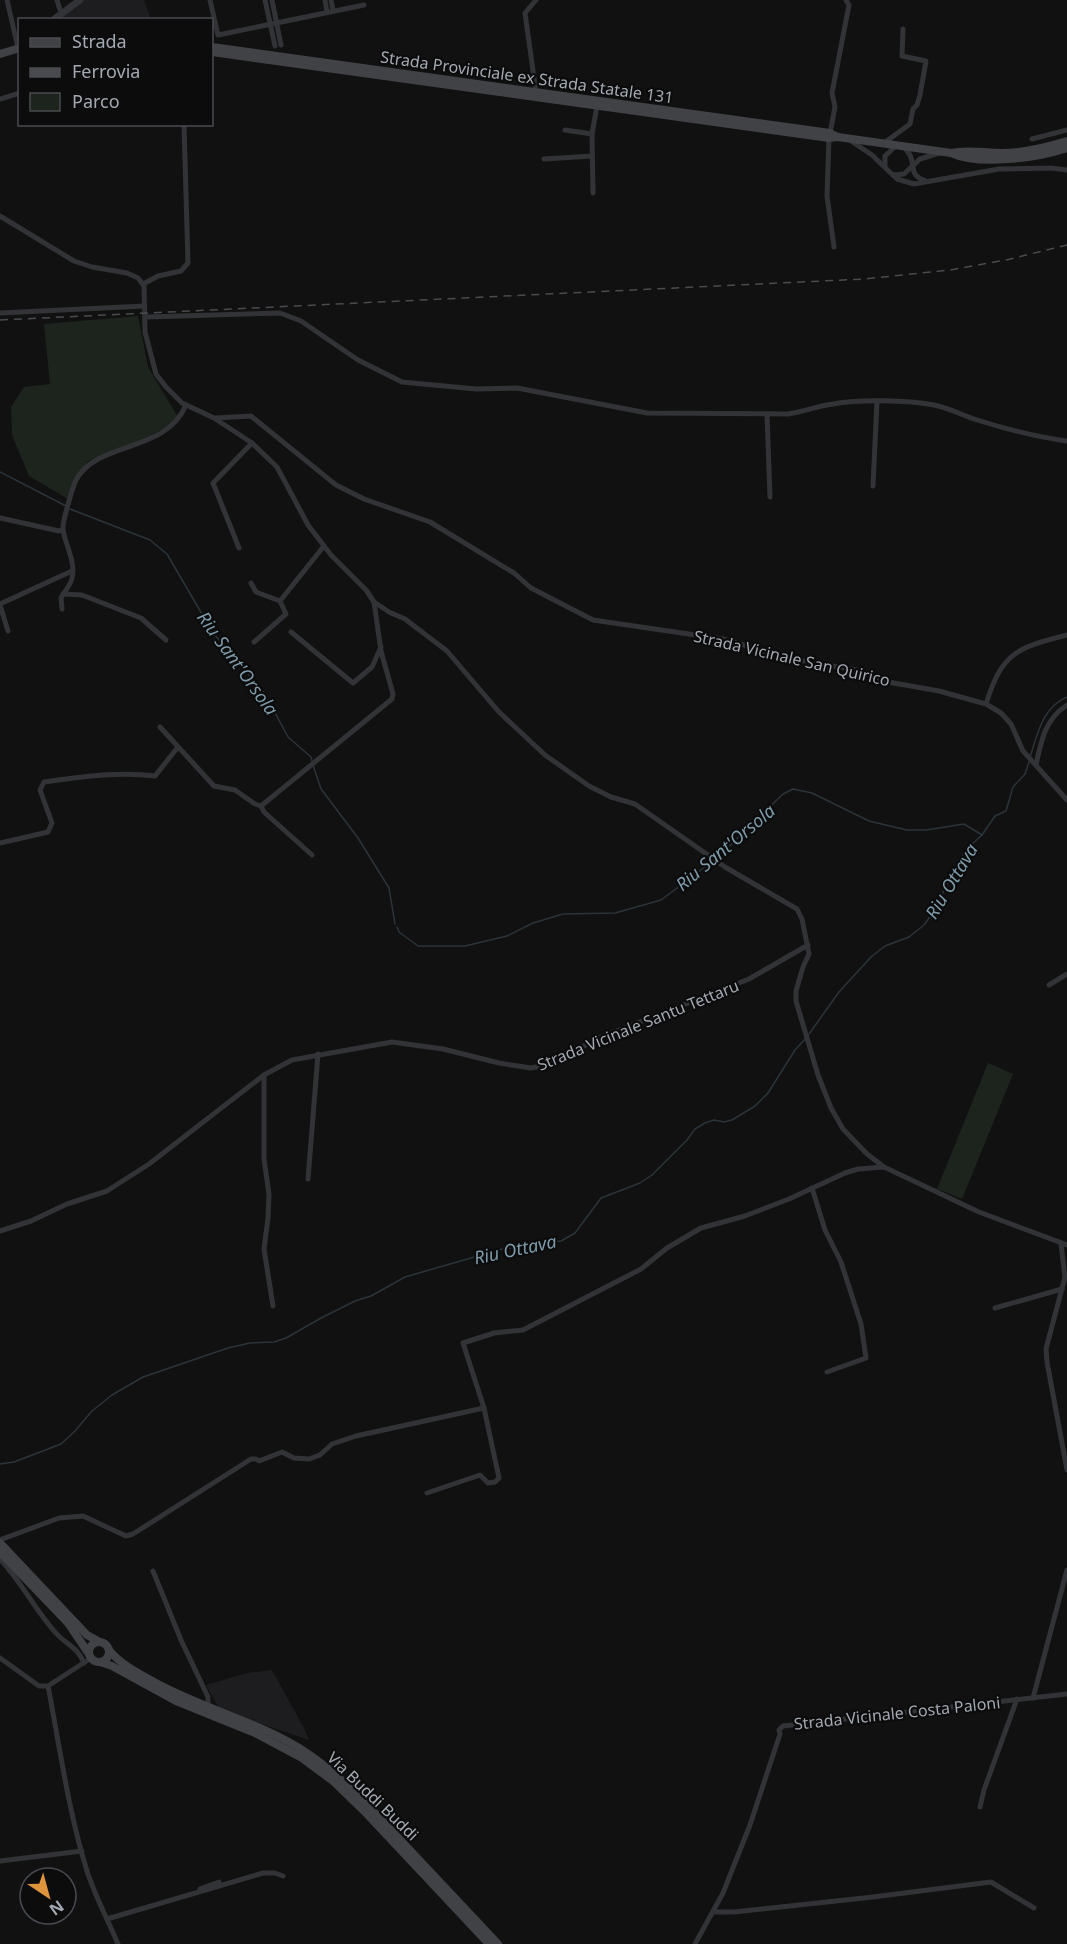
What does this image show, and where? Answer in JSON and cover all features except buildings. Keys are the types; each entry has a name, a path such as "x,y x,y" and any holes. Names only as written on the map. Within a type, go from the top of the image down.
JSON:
{"main road":[{"name":"Strada Provinciale ex Strada Statale 131","path":"213,47 832,136"},
{"path":"0,54 18,48"},
{"name":"Strada Provinciale ex Strada Statale 131","path":"213,52 597,106 884,143 948,152 959,156 1007,159 1038,156 1067,148"},
{"name":"Strada Provinciale ex Strada Statale 131","path":"948,152 961,150 1004,153 1067,141"},
{"path":"0,1541 87,1635 106,1643 110,1650 106,1659 100,1662 88,1658 68,1623 0,1552"},
{"path":"88,1658 92,1644 98,1641"},
{"name":"Via Buddi Buddi","path":"110,1650 116,1659 132,1670 178,1695 258,1727 306,1752 337,1776 372,1809 498,1944"},
{"name":"Via Buddi Buddi","path":"100,1662 112,1666 176,1701 255,1733 302,1758 333,1781 367,1814 489,1944"}],"street":[{"path":"7,0 18,44"},
{"path":"57,0 57,17"},
{"path":"57,17 80,0"},
{"path":"210,0 218,35 364,5"},
{"path":"265,0 278,46"},
{"path":"272,0 273,23"},
{"path":"325,0 330,11"},
{"path":"330,11 331,0"},
{"path":"536,0 525,14 536,92"},
{"path":"834,247 827,196 835,107 832,93 849,5 846,0"},
{"path":"884,143 910,124 913,109 920,96 926,61 902,56 903,29"},
{"path":"0,99 18,94"},
{"path":"593,193 592,134 597,106"},
{"path":"1032,139 1066,130 1067,122"},
{"path":"143,284 158,276 181,271 188,264 184,126"},
{"path":"565,130 592,134"},
{"path":"848,138 892,174 904,182 914,184 999,169 1067,170"},
{"path":"885,167 886,154 900,146 911,156 911,165 917,177 930,183"},
{"path":"892,174 904,174 920,159 948,152"},
{"path":"544,159 592,156"},
{"path":"0,216 64,256 92,267 127,273 138,278 143,284 145,332 156,374 182,403 214,418 252,443 277,468 308,525 374,602 381,647 393,694 392,699 261,806"},
{"path":"0,313 145,306"},
{"path":"145,317 280,313 301,321 358,360 402,382 476,389 517,388 647,413 767,414 803,412 831,404 877,401 932,405 957,411 976,420 1067,441"},
{"path":"873,486 877,401"},
{"path":"62,609 61,598 72,580 63,530 75,481 87,467 106,455 128,449 164,432 181,417 186,405"},
{"path":"767,414 770,497"},
{"name":"Strada Vicinale San Quirico","path":"214,418 251,416 336,485 364,500 430,522 514,573 531,588 593,620 723,639 792,659 862,672 888,682 939,691 986,704 1001,713 1011,724 1023,751 1067,800"},
{"path":"239,548 213,483 252,443"},
{"path":"0,518 63,530"},
{"path":"280,601 324,546"},
{"path":"8,631 0,604 72,571"},
{"path":"251,583 256,592 280,601 286,614 254,642"},
{"path":"63,594 82,595 141,618 166,640"},
{"path":"374,602 405,620 447,651 500,712 545,755 595,789 611,797 635,804 725,867 797,909 802,919 809,954 796,990 796,1000 831,1108 843,1129 867,1154 884,1167 978,1212 1064,1244 1065,1267 1062,1289 1046,1349 1067,1470"},
{"path":"291,632 353,683 372,667 381,647"},
{"path":"986,704 1002,667 1012,655 1030,644 1067,635"},
{"path":"1032,760 1049,721 1067,705"},
{"path":"160,727 214,786 235,790 261,806 264,812 312,855"},
{"path":"0,843 48,832 51,828 52,823 40,790 44,782 123,774 155,776 178,747"},
{"name":"Strada Vicinale Santu Tettaru","path":"0,1231 31,1221 67,1204 107,1191 149,1164 264,1075 292,1060 392,1042 444,1049 531,1068 550,1064 599,1038 749,979 808,945"},
{"path":"1049,985 1067,974"},
{"path":"308,1179 318,1054"},
{"path":"264,1075 264,1159 269,1194 264,1248 273,1306"},
{"path":"427,1493 480,1475 488,1483 495,1482 499,1478 484,1408 463,1342 494,1333 523,1330 641,1269 667,1248 701,1228 745,1216 852,1171 884,1167"},
{"path":"812,1188 825,1230 841,1262 861,1323 866,1358 826,1371"},
{"path":"995,1308 1062,1289"},
{"path":"0,1541 59,1518 83,1516 126,1536 133,1534 251,1459 259,1461 282,1452 294,1458 309,1458 320,1455 332,1444 484,1408"},
{"path":"0,1559 56,1634 88,1658 48,1686 39,1686 0,1659"},
{"path":"1033,1698 1067,1570"},
{"path":"153,1571 181,1640 208,1697 208,1707"},
{"path":"20,1585 31,1584"},
{"path":"48,1686 61,1767 82,1851 97,1897 118,1944"},
{"name":"Strada Vicinale Costa Paloni","path":"694,1944 723,1893 750,1825 780,1734 779,1730 783,1726 1067,1694"},
{"path":"980,1807 1017,1699"},
{"path":"0,1861 82,1851"},
{"path":"106,1917 263,1873 284,1876"},
{"path":"106,1917 219,1882"},
{"path":"714,1912 861,1899 991,1882 1034,1908"}],"shaded area":[{"path":"84,0 144,0 151,18 58,18"},
{"path":"272,1670 309,1740 220,1710 206,1685 247,1673"}],"green space":[{"path":"138,316 148,367 178,417 173,423 128,448 88,461 68,499 29,476 12,435 11,407 24,387 50,384 44,324"},
{"path":"988,1063 1013,1074 962,1199 937,1189"}],"waterway":[{"name":"Riu Sant'Orsola","path":"0,472 66,506"},
{"name":"Riu Sant'Orsola","path":"70,509 150,540 167,554 213,633 265,694 288,737 311,757 312,761"},
{"name":"Riu Ottava","path":"1030,757 1046,714 1067,697"},
{"name":"Riu Ottava","path":"809,1034 839,992 871,957 885,946 909,937 924,925 934,911 957,863 982,835 995,816 1006,811 1013,787 1025,774 1029,762"},
{"name":"Riu Sant'Orsola","path":"313,765 321,789 358,838 389,888 395,924"},
{"name":"Riu Sant'Orsola","path":"717,858 783,794 793,789 812,793 869,821 907,830 926,830 964,824 982,835"},
{"name":"Riu Sant'Orsola","path":"397,927 399,932 418,946 465,946 507,936 533,923 563,914 615,913 661,900 713,861"},
{"name":"Riu Ottava","path":"0,1464 14,1462 61,1444 92,1411 112,1395 143,1377 228,1348 250,1343 274,1342 286,1338 321,1318 355,1301 371,1296 405,1277 502,1249 561,1241 575,1233 601,1198 640,1183 652,1175 695,1129 714,1120 724,1122 732,1120 755,1106 768,1093 795,1050 806,1038"}],"railway":[{"path":"0,320 864,279 950,270 1006,260 1067,245"}]}
